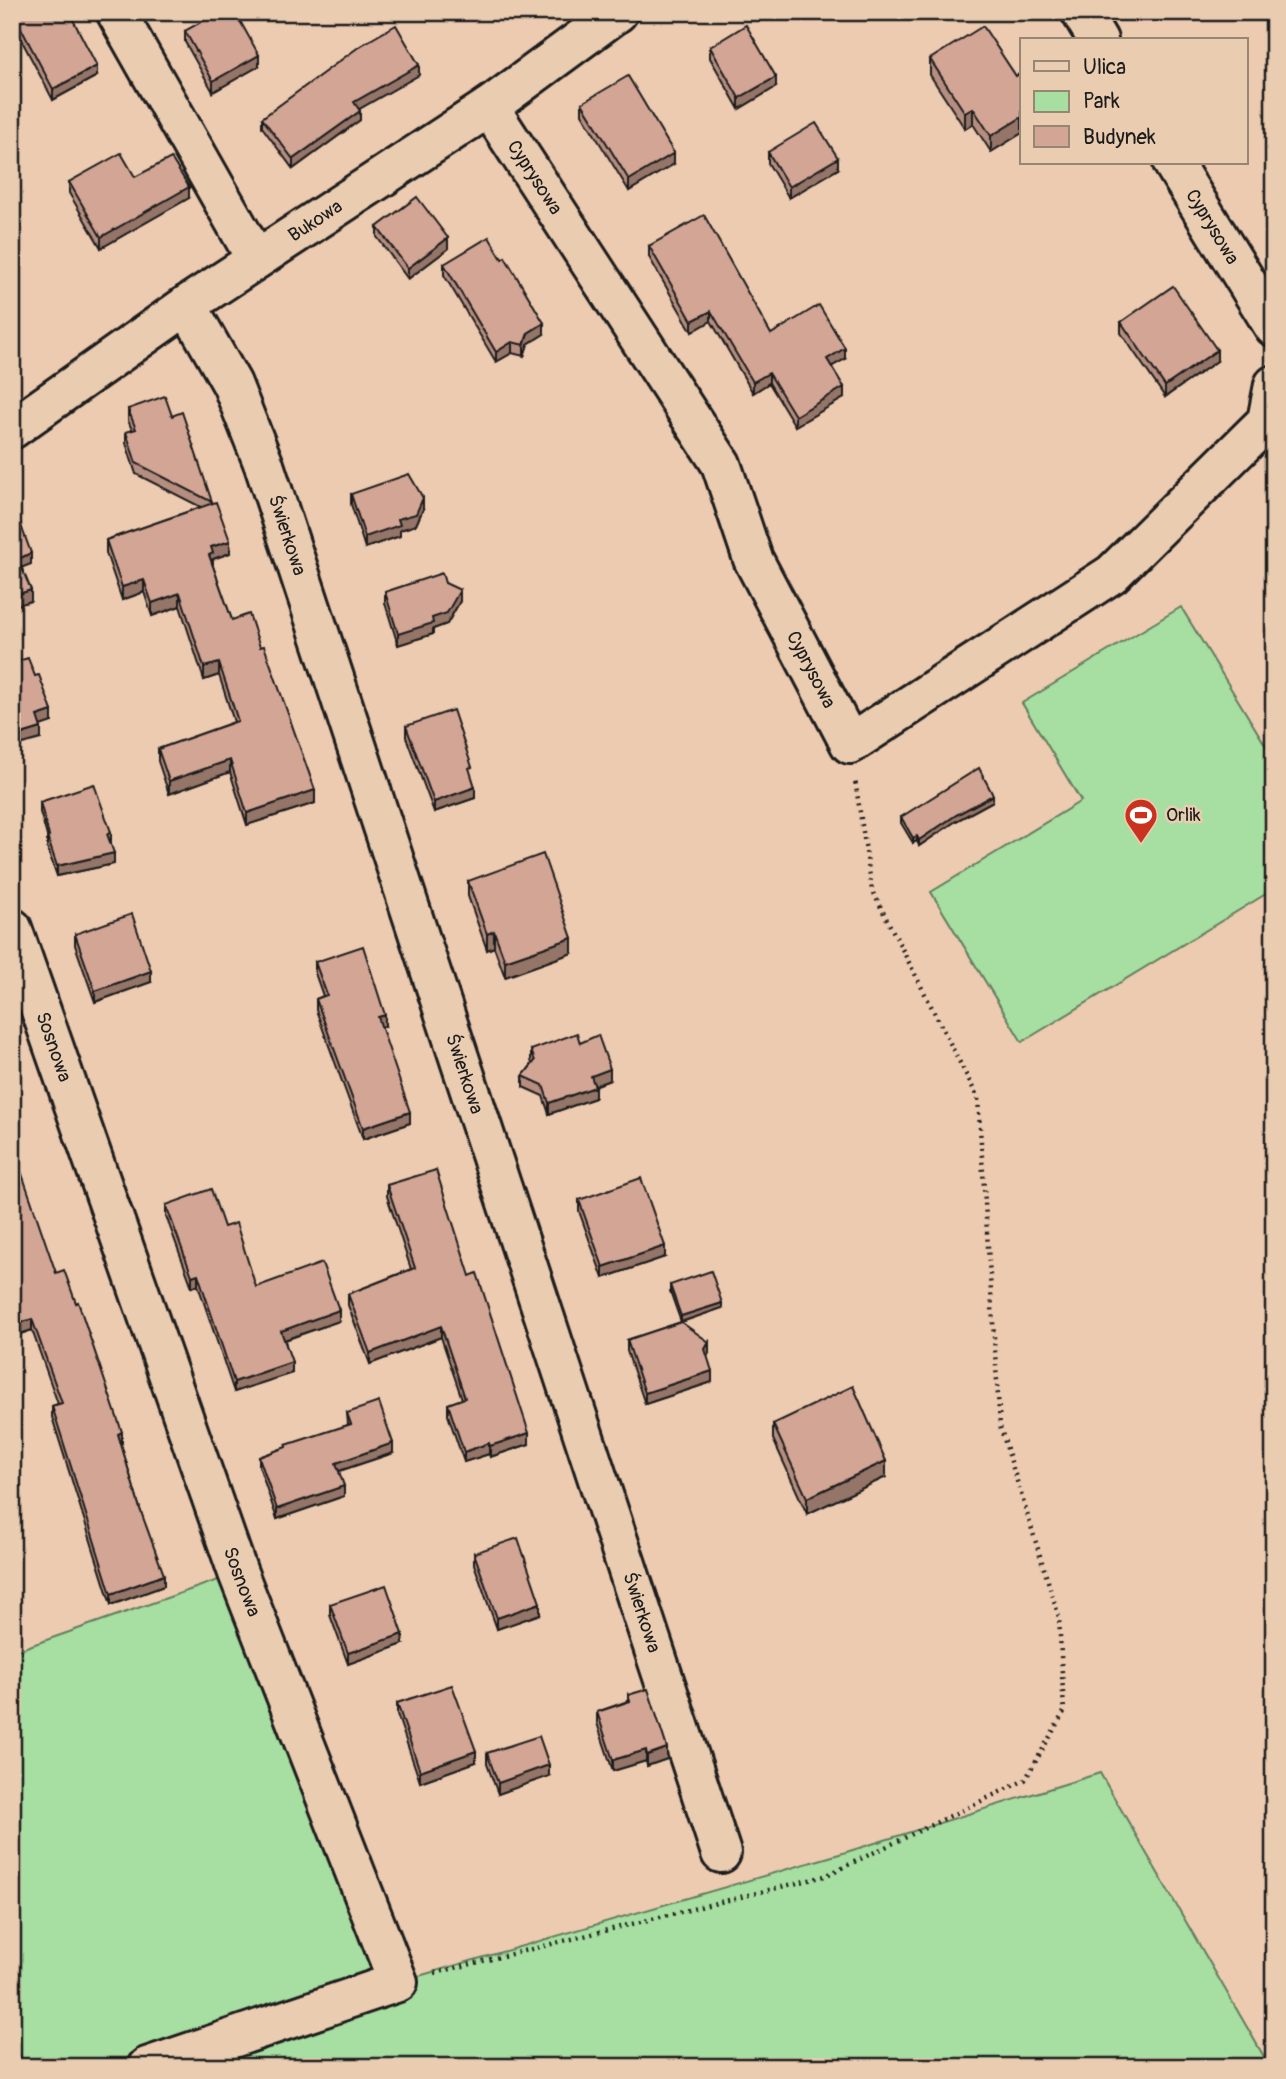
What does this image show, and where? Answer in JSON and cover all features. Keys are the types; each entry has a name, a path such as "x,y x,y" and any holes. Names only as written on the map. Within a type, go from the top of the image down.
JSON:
{"street":[{"path":"116,12 256,259"},
{"name":"Bukowa","path":"12,429 187,305 489,107 618,12"},
{"path":"1081,12 1097,38"},
{"name":"Cyprysowa","path":"489,107 720,464 753,559 850,744"},
{"name":"Cyprysowa","path":"1174,164 1274,327"},
{"name":"Świerkowa","path":"187,305 232,384 264,465 721,1853"},
{"path":"850,744 1112,574 1267,421 1274,385"},
{"name":"Sosnowa","path":"12,928 233,1561 398,1982"},
{"path":"147,2067 398,1982"}],"path":[{"path":"398,1982 825,1876 1025,1780 1064,1712 1059,1617 1000,1426 978,1098 872,890 850,744"}],"green space":[{"name":"Orlik","path":"1181,607 1274,759 1274,889 1022,1042 931,892 1081,801 1022,703"},
{"path":"238,1573 398,1982 843,1853 1100,1773 1270,2067 24,2067 12,2031 12,1652"}],"building":[{"path":"69,12 97,66 53,89 13,13"},
{"path":"219,12 235,12 259,55 213,81 185,31"},
{"path":"396,25 419,65 354,102 360,111 293,159 262,118 360,46"},
{"path":"746,25 776,77 739,98 710,47"},
{"path":"983,26 1016,76 1020,73 1020,118 991,136 973,108 965,113 930,59"},
{"path":"628,76 674,153 629,180 582,103"},
{"path":"816,123 838,158 789,187 768,152"},
{"path":"121,153 135,177 171,158 189,187 101,237 69,182"},
{"path":"417,197 448,238 408,268 377,227"},
{"path":"704,215 771,334 819,305 845,348 827,359 844,387 795,416 769,373 753,382 711,311 692,321 649,246"},
{"path":"489,237 502,259 505,257 544,323 528,333 524,345 512,342 496,352 444,264"},
{"path":"1173,286 1217,350 1165,386 1121,322"},
{"path":"165,396 172,416 182,412 212,502 136,463 126,432 136,429 128,409"},
{"path":"409,474 423,498 416,514 398,519 400,525 365,537 351,494"},
{"path":"216,502 230,541 211,547 213,553 209,555 232,620 249,614 260,647 264,646 315,790 247,813 230,760 169,781 158,749 238,721 219,663 204,667 180,593 152,603 144,580 122,587 106,540"},
{"path":"19,520 31,553 18,559 31,590 12,596 12,523"},
{"path":"442,573 445,583 460,590 447,613 432,618 433,623 398,634 385,592"},
{"path":"28,658 35,676 39,675 52,711 37,716 41,728 12,737 12,663"},
{"path":"453,710 472,767 469,768 475,787 434,802 406,726"},
{"path":"979,768 993,795 956,815 919,840 917,836 913,838 901,817"},
{"path":"94,784 111,832 107,834 114,853 57,866 40,802"},
{"path":"543,854 572,938 505,961 494,931 487,934 468,881"},
{"path":"132,914 151,971 95,991 75,934"},
{"path":"363,946 385,1015 378,1017 410,1112 363,1128 316,999 327,995 315,962"},
{"path":"577,1033 580,1043 598,1035 610,1069 591,1076 595,1087 549,1103 543,1085 523,1076 535,1061 531,1050"},
{"path":"436,1170 470,1276 477,1273 529,1433 464,1452 448,1404 465,1398 441,1326 370,1353 348,1294 415,1268 387,1185"},
{"path":"21,1171 56,1273 64,1270 76,1303 78,1302 122,1432 118,1434 140,1509 164,1575 111,1594 52,1406 62,1403 32,1319 20,1323 12,1300 12,1174"},
{"path":"641,1178 665,1246 603,1267 579,1200"},
{"path":"211,1189 224,1227 236,1223 256,1287 322,1263 339,1310 281,1331 292,1362 234,1382 198,1274 192,1276 166,1205"},
{"path":"711,1271 722,1303 681,1316 670,1285"},
{"path":"681,1322 709,1342 705,1349 712,1371 645,1393 627,1340"},
{"path":"853,1386 886,1461 807,1498 773,1424"},
{"path":"379,1402 393,1443 336,1463 344,1486 277,1509 259,1457 286,1445 351,1424 347,1413"},
{"path":"518,1538 540,1603 497,1618 474,1553"},
{"path":"386,1585 403,1634 348,1653 330,1604"},
{"path":"452,1685 476,1751 420,1771 397,1703"},
{"path":"648,1689 667,1748 647,1755 646,1750 613,1760 597,1712 630,1701 628,1695"},
{"path":"539,1736 549,1765 498,1783 487,1753"}],"place":[{"name":"Orlik","path":"1141,845"}]}
